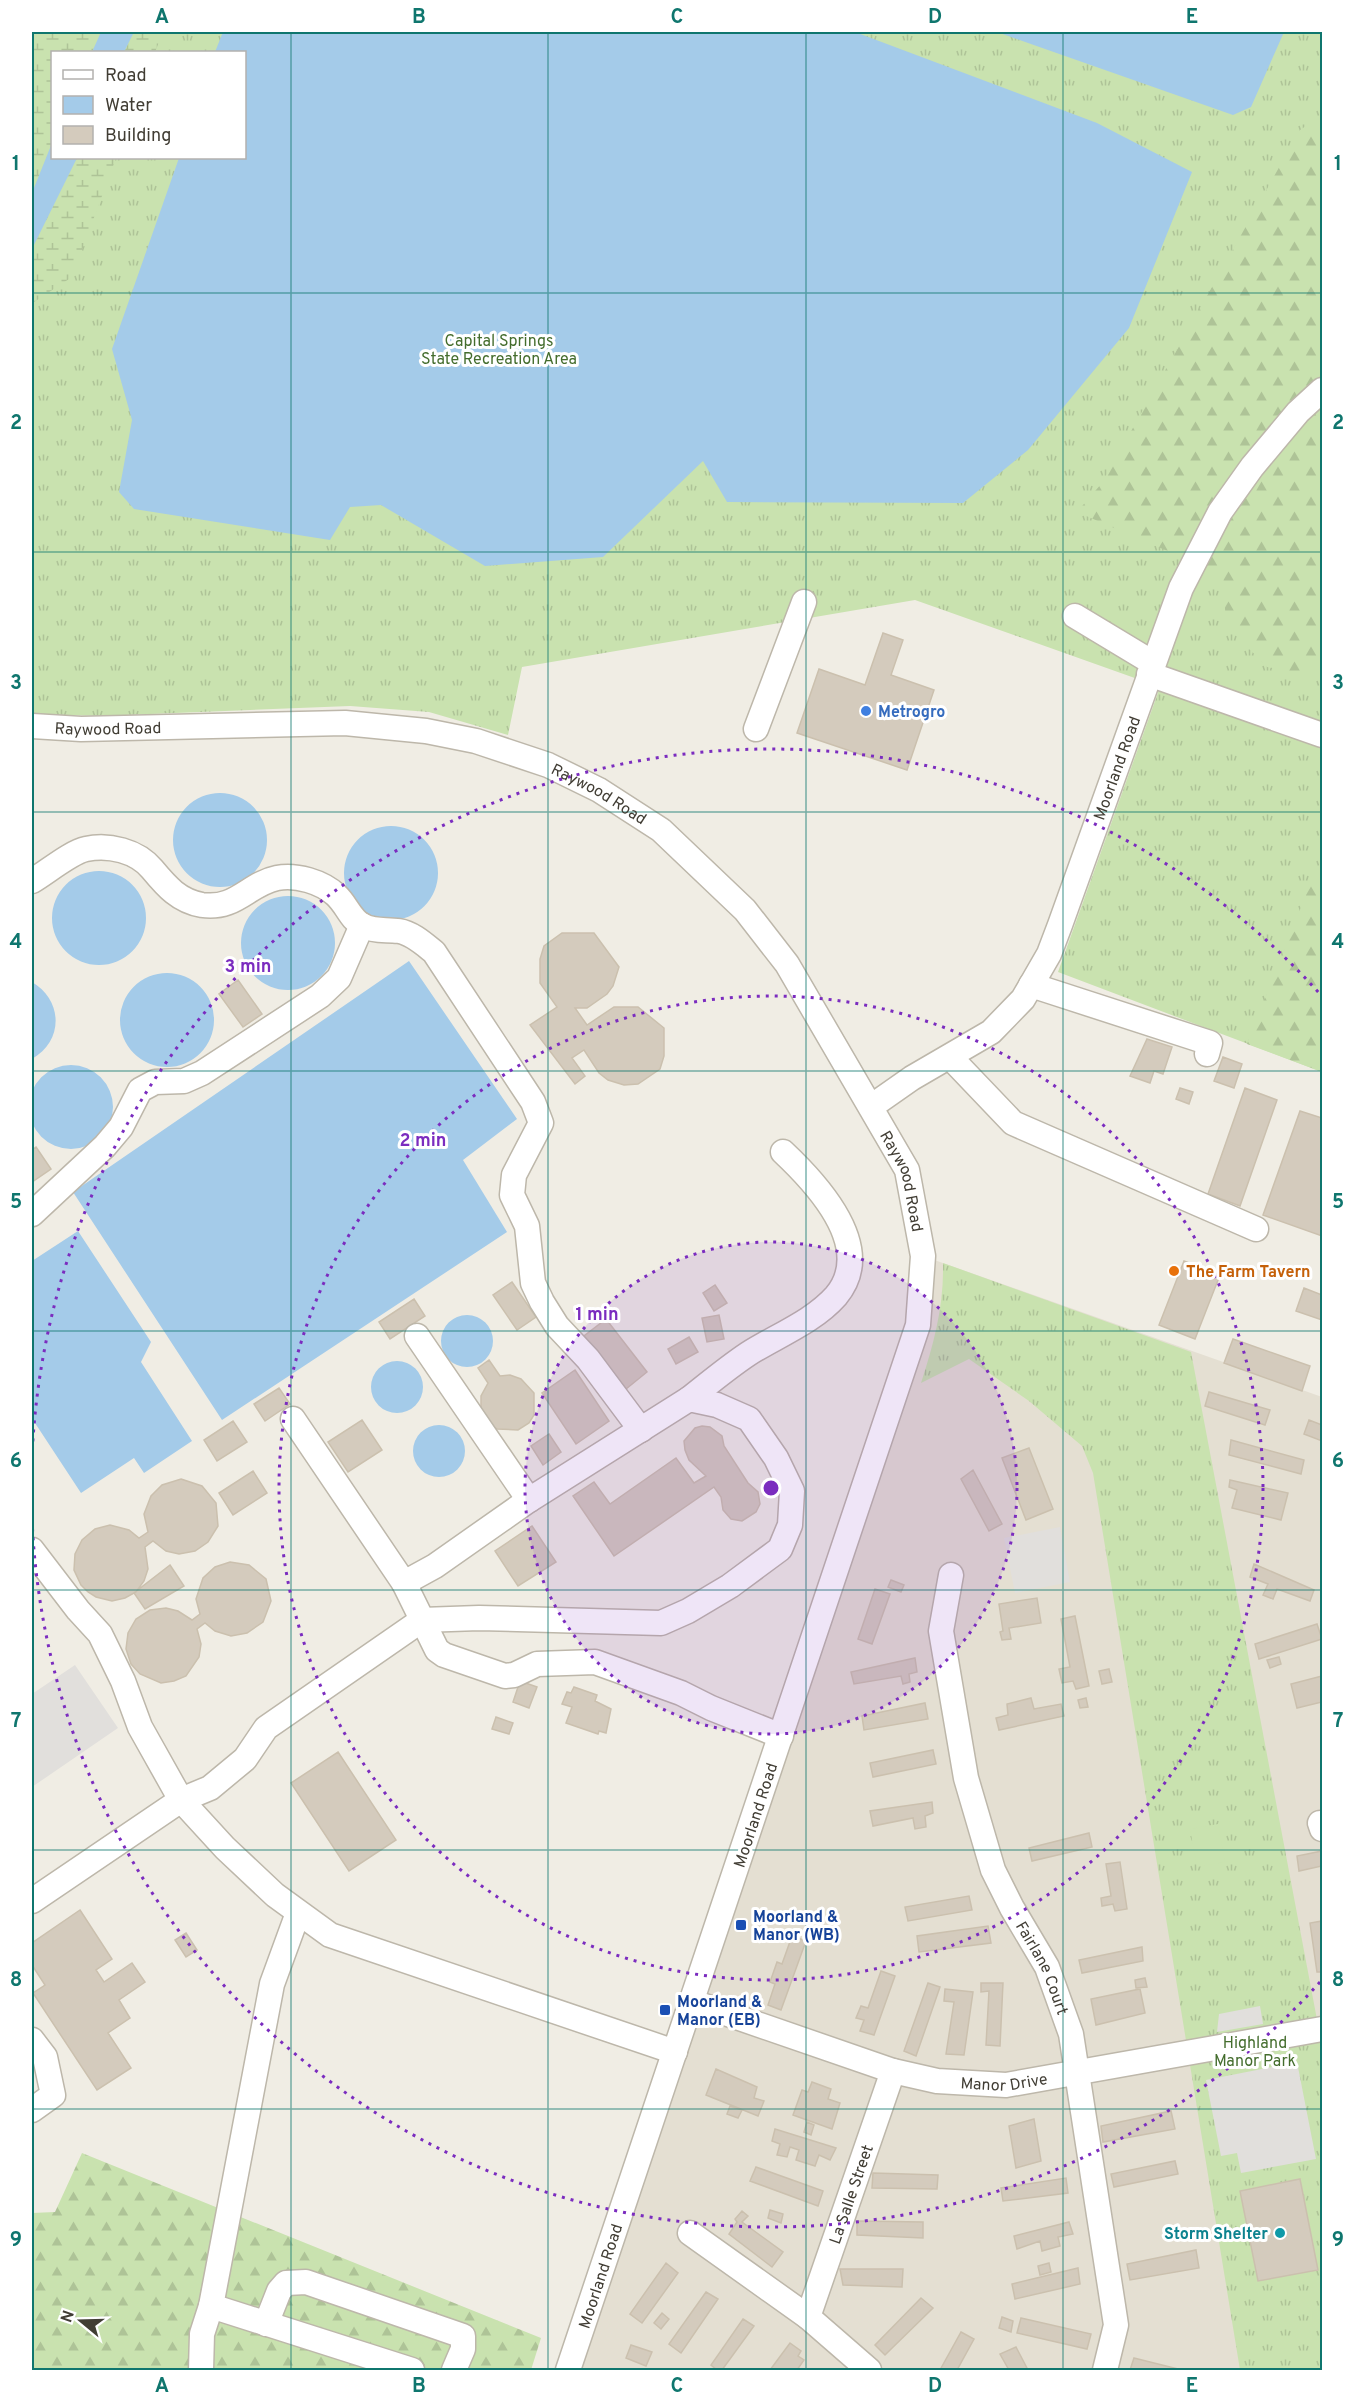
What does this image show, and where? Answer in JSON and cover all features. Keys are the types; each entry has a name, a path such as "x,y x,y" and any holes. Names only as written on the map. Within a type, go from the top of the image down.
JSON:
{"street":[{"name":"Moorland Road","path":"872,1106 912,1078 991,1032 1023,999 1049,954 1181,588 1220,512 1298,412 1323,390"},
{"path":"756,729 804,602"},
{"path":"1075,616 1151,669 1323,735"},
{"name":"Raywood Road","path":"32,726 81,729 345,723 426,731 476,741 548,765 599,790 661,830 745,910 787,964 872,1106 907,1170 922,1256"},
{"path":"32,882 84,849 105,847 129,851 150,866 167,887 188,903 216,907 233,902 274,878 288,876 313,881 336,895 353,918 362,925 376,931 400,931 418,940 434,952 533,1102 541,1123 523,1153 514,1175 512,1196 526,1226 533,1282 557,1326 588,1359 641,1430"},
{"path":"32,1214 105,1146 121,1127 140,1090 155,1082 184,1081 202,1073 320,996 339,978 362,925"},
{"path":"1031,985 1210,1043 1207,1054"},
{"path":"950,1057 1013,1123 1256,1229"},
{"path":"404,1583 435,1566 529,1500 689,1399 747,1355 819,1311 837,1295 848,1272 850,1248 844,1230 807,1175 783,1152"},
{"name":"Moorland Road","path":"568,2370 918,1325 922,1256"},
{"path":"417,1336 529,1500"},
{"path":"32,1900 181,1800 210,1788 245,1759 266,1728 422,1620 479,1618 661,1623 688,1611 730,1586 780,1549 790,1524 792,1491 776,1458 749,1419 717,1405 689,1399"},
{"path":"293,1419 404,1583 437,1650 486,1671 514,1676 537,1664 595,1662 681,1692 711,1708 781,1736"},
{"path":"32,1550 71,1602 100,1634 123,1681 140,1727 181,1800 225,1848 274,1895 330,1935 675,2052"},
{"name":"Fairlane Court","path":"951,1575 941,1631 966,1778 993,1870 1012,1908 1047,1967 1071,2034 1116,2325 1106,2370"},
{"path":"201,2370 202,2334 212,2306 272,1984 298,1913"},
{"name":"Manor Drive","path":"693,2002 893,2071 937,2081 1006,2085 1323,2029"},
{"path":"32,2040 45,2057 53,2095 32,2110"},
{"name":"La Salle Street","path":"808,2317 893,2071"},
{"path":"690,2233 808,2317 869,2370"},
{"path":"266,2324 279,2291 286,2283 306,2282 463,2336 463,2349 454,2370"},
{"path":"212,2306 412,2370"}],"shaded area":[{"path":"923,1256 1322,1397 1322,2370 581,2370 575,2352 918,1325"},
{"path":"1060,1527 1070,1582 1015,1593 1004,1538"},
{"path":"75,1665 118,1728 32,1787 32,1694"},
{"path":"1260,2006 1263,2024 1217,2032 1219,2014"},
{"path":"1297,2062 1316,2159 1241,2173 1237,2153 1221,2156 1206,2080"}],"green space":[{"name":"Capital Springs State Recreation Area","path":"32,32 1322,32 1322,1072 1058,972 1160,687 915,600 522,667 508,735 429,712 350,706 101,716 32,714"},
{"path":"32,32 101,32 92,51 51,51 51,146 32,193"},
{"path":"134,32 163,32 155,51 124,51"},
{"path":"1322,115 1322,677 1267,667 1226,625 1223,575 1077,512 1102,483 1300,130"},
{"path":"77,159 116,159 72,277 34,302 32,307 32,249"},
{"path":"1322,860 1322,1072 1247,1044 1314,874"},
{"name":"Highland Manor Park","path":"943,1263 1191,1352 1322,2046 1322,2370 1240,2370 1093,1473 1082,1446 1029,1401 969,1359 921,1383 937,1324 942,1294"},
{"path":"1218,1824 1225,1862 1197,1867 1190,1829"},
{"path":"82,2153 541,2338 531,2370 32,2370 32,2213 55,2212"}],"water":[{"path":"101,32 134,32 124,51 92,51"},
{"path":"223,32 855,32 1097,123 1192,172 1129,328 1028,450 963,503 727,502 703,461 603,557 485,566 381,505 350,507 330,540 134,509 119,492 132,420 112,349 179,159 246,159 246,51 215,51"},
{"path":"997,32 1284,32 1251,107 1233,115"},
{"path":"51,146 51,159 77,159 32,249 32,193"},
{"path":"220,793 238,796 253,807 264,822 267,840 264,858 253,873 238,884 220,887 202,884 187,873 176,858 173,840 176,822 187,807 202,796"},
{"path":"391,826 409,829 424,840 435,855 438,873 435,891 424,906 409,917 391,920 373,917 358,906 347,891 344,873 347,855 358,840 373,829"},
{"path":"99,871 117,874 132,885 143,900 146,918 143,936 132,951 117,962 99,965 81,962 66,951 55,936 52,918 55,900 66,885 81,874"},
{"path":"288,896 306,899 321,910 332,925 335,943 332,961 321,976 306,987 288,990 270,987 255,976 244,961 241,943 244,925 255,910 270,899"},
{"path":"409,961 517,1119 463,1160 507,1232 222,1420 73,1192"},
{"path":"167,973 185,976 200,987 211,1002 214,1020 211,1038 200,1053 185,1064 167,1067 149,1064 134,1053 123,1038 120,1020 123,1002 134,987 149,976"},
{"path":"32,982 50,999 56,1020 50,1042 32,1059"},
{"path":"71,1065 87,1068 101,1077 110,1091 113,1107 110,1123 101,1137 87,1146 71,1149 55,1146 41,1137 32,1123 29,1107 32,1091 41,1077 55,1068"},
{"path":"78,1231 151,1342 141,1362 192,1441 144,1473 134,1458 81,1493 35,1423 32,1425 32,1261"},
{"path":"467,1315 481,1319 489,1327 493,1341 489,1355 481,1363 467,1367 453,1363 445,1355 441,1341 445,1327 453,1319"},
{"path":"397,1361 411,1365 419,1373 423,1387 419,1401 411,1409 397,1413 383,1409 375,1401 371,1387 375,1373 383,1365"},
{"path":"439,1425 453,1429 461,1437 465,1451 461,1465 453,1473 439,1477 425,1473 417,1465 413,1451 417,1437 425,1429"}],"building":[{"name":"Metrogro","path":"883,633 903,640 891,675 934,690 907,770 797,733 819,669 865,685"},
{"path":"562,933 594,933 619,967 613,986 607,994 587,1008 575,1008 587,1025 614,1007 638,1007 664,1028 664,1056 660,1069 638,1084 624,1085 608,1080 599,1073 584,1050 572,1058 585,1076 575,1084 530,1025 557,1007 540,983 540,959 544,946"},
{"path":"238,980 262,1014 243,1027 219,994"},
{"path":"1147,1039 1172,1047 1163,1074 1154,1071 1150,1083 1130,1076"},
{"path":"1223,1057 1242,1064 1234,1088 1214,1081"},
{"path":"1180,1088 1193,1092 1189,1104 1176,1099"},
{"path":"1245,1088 1277,1100 1240,1206 1208,1194"},
{"path":"1300,1111 1322,1118 1322,1236 1263,1215"},
{"path":"36,1147 51,1169 32,1182 32,1150"},
{"path":"1184,1261 1220,1275 1195,1339 1159,1325"},
{"path":"512,1282 536,1317 517,1330 493,1295"},
{"path":"715,1285 727,1303 714,1311 703,1293"},
{"path":"1304,1288 1322,1295 1322,1320 1296,1311"},
{"path":"414,1299 425,1316 390,1339 379,1322"},
{"path":"719,1315 724,1339 707,1342 702,1318"},
{"path":"606,1319 647,1372 626,1389 584,1336"},
{"path":"689,1337 698,1352 676,1364 668,1349"},
{"path":"1233,1339 1310,1366 1302,1391 1224,1363"},
{"path":"489,1360 500,1376 510,1375 521,1379 534,1393 534,1415 529,1423 518,1430 497,1429 490,1425 481,1411 481,1396 488,1383 478,1368"},
{"path":"575,1370 609,1421 576,1444 542,1393"},
{"path":"279,1388 290,1404 265,1421 254,1404"},
{"path":"1209,1392 1270,1410 1265,1425 1205,1406"},
{"path":"362,1420 382,1450 348,1472 328,1442"},
{"path":"1309,1420 1322,1425 1322,1441 1304,1434"},
{"path":"233,1421 247,1442 217,1461 204,1440"},
{"path":"710,1427 722,1436 724,1446 748,1483 758,1492 760,1504 756,1512 742,1521 731,1519 723,1510 721,1497 714,1487 614,1556 573,1496 594,1482 610,1504 676,1458 694,1483 706,1476 689,1460 684,1441 695,1428"},
{"path":"549,1434 561,1452 543,1465 531,1446"},
{"path":"1231,1440 1304,1460 1301,1474 1229,1455"},
{"path":"1029,1448 1053,1509 1026,1520 1002,1458"},
{"path":"973,1470 1002,1524 989,1531 961,1479"},
{"path":"253,1471 267,1493 233,1515 219,1493"},
{"path":"181,1479 202,1486 216,1503 218,1526 208,1542 195,1551 179,1554 166,1551 153,1541 145,1547 148,1569 144,1581 136,1592 112,1601 96,1597 88,1592 81,1585 74,1570 75,1554 82,1540 95,1529 110,1525 129,1530 139,1538 148,1532 144,1514 151,1496 162,1485"},
{"path":"1230,1480 1288,1493 1281,1520 1232,1508 1237,1490 1229,1487"},
{"path":"532,1526 556,1562 518,1586 495,1551"},
{"path":"230,1562 249,1565 266,1579 271,1601 263,1622 247,1633 231,1636 215,1631 205,1623 197,1629 201,1644 199,1657 186,1676 161,1683 140,1674 131,1664 126,1649 128,1633 136,1619 150,1610 166,1608 178,1611 192,1620 200,1614 196,1599 203,1578 215,1567"},
{"path":"1254,1564 1314,1590 1310,1601 1277,1589 1273,1599 1263,1595 1268,1584 1250,1577"},
{"path":"170,1565 184,1586 145,1609 134,1593"},
{"path":"891,1580 904,1585 901,1592 888,1587"},
{"path":"875,1589 890,1594 872,1644 858,1639"},
{"path":"1037,1598 1041,1623 1009,1628 1011,1639 1002,1640 999,1604"},
{"path":"1075,1616 1089,1686 1076,1689 1073,1681 1062,1683 1059,1669 1070,1667 1061,1619"},
{"path":"1317,1624 1322,1639 1259,1659 1255,1644"},
{"path":"1279,1657 1281,1664 1270,1668 1267,1660"},
{"path":"915,1658 917,1672 909,1674 910,1682 903,1684 901,1676 854,1684 851,1672"},
{"path":"1109,1669 1112,1682 1102,1684 1099,1671"},
{"path":"1322,1676 1322,1702 1297,1708 1291,1684"},
{"path":"520,1681 537,1687 529,1708 513,1702"},
{"path":"574,1687 597,1695 595,1701 611,1709 606,1733 599,1731 598,1734 566,1723 572,1707 562,1704 567,1692 571,1693"},
{"path":"1031,1698 1034,1709 1061,1704 1064,1716 999,1730 996,1718 1008,1715 1007,1704"},
{"path":"1086,1698 1088,1707 1080,1708 1078,1700"},
{"path":"925,1703 928,1719 864,1730 862,1716"},
{"path":"496,1717 513,1723 509,1734 492,1729"},
{"path":"933,1750 936,1764 873,1777 870,1763"},
{"path":"338,1752 396,1840 349,1871 291,1783"},
{"path":"932,1802 933,1813 925,1816 926,1827 915,1829 913,1818 873,1826 870,1811"},
{"path":"1089,1833 1092,1847 1032,1861 1029,1848"},
{"path":"1322,1851 1322,1866 1299,1871 1297,1856"},
{"path":"1120,1862 1127,1909 1115,1911 1113,1904 1102,1906 1101,1898 1111,1896 1106,1864"},
{"path":"969,1896 972,1910 908,1921 905,1907"},
{"path":"80,1910 112,1959 96,1970 104,1982 132,1963 145,1982 119,2000 130,2018 108,2033 131,2068 97,2090 33,1993 45,1985 32,1965 32,1943"},
{"path":"1322,1921 1322,1972 1317,1972 1310,1923"},
{"path":"988,1926 991,1943 919,1952 917,1936"},
{"path":"186,1933 197,1950 186,1957 175,1940"},
{"path":"792,1936 806,1941 781,2010 768,2005 775,1984 770,1982 777,1962 782,1964"},
{"path":"1142,1947 1143,1961 1082,1973 1079,1960"},
{"path":"881,1971 895,1976 874,2035 860,2031 864,2020 856,2018 861,2006 868,2008"},
{"path":"1145,1978 1147,1987 1136,1988 1135,1980"},
{"path":"928,1983 940,1987 916,2056 904,2051"},
{"path":"981,1983 1003,1983 1000,2046 986,2045 989,1991 981,1992"},
{"path":"945,1989 973,1992 964,2055 946,2054 954,2002 944,2001"},
{"path":"1140,1989 1145,2013 1096,2025 1091,1999"},
{"path":"716,2069 757,2087 754,2098 764,2101 758,2116 706,2095"},
{"path":"812,2082 831,2089 828,2099 840,2103 832,2129 793,2115 802,2090 808,2092"},
{"path":"730,2106 742,2110 738,2118 727,2114"},
{"path":"1171,2111 1175,2129 1103,2142 1101,2126"},
{"path":"1034,2119 1041,2161 1016,2168 1009,2126"},
{"path":"807,2122 814,2125 811,2135 804,2132"},
{"path":"775,2129 836,2148 830,2160 819,2155 815,2166 796,2160 799,2150 790,2147 787,2157 777,2155 780,2144 772,2141"},
{"path":"1175,2161 1178,2174 1114,2187 1111,2174"},
{"path":"756,2167 823,2191 818,2206 750,2181"},
{"path":"873,2173 938,2175 937,2189 872,2188"},
{"path":"1066,2178 1068,2193 1003,2201 1001,2188"},
{"name":"Storm Shelter","path":"1300,2179 1318,2270 1258,2281 1240,2191"},
{"path":"770,2210 783,2214 781,2223 768,2218"},
{"path":"742,2211 748,2216 742,2222 783,2252 772,2267 729,2234 737,2222 735,2219"},
{"path":"857,2221 923,2222 923,2238 857,2235"},
{"path":"1069,2222 1073,2234 1058,2237 1060,2246 1042,2251 1040,2241 1017,2249 1014,2236"},
{"path":"1196,2250 1199,2268 1130,2280 1127,2264"},
{"path":"666,2263 678,2273 642,2323 630,2314"},
{"path":"1049,2263 1051,2272 1040,2275 1038,2266"},
{"path":"1078,2268 1080,2284 1015,2299 1012,2284"},
{"path":"840,2269 903,2269 902,2287 843,2285"},
{"path":"706,2292 718,2299 681,2353 669,2344"},
{"path":"921,2298 933,2308 885,2355 875,2345"},
{"path":"662,2313 669,2319 661,2329 654,2323"},
{"path":"1002,2317 1013,2321 1011,2332 999,2328"},
{"path":"1021,2318 1091,2334 1087,2349 1017,2333"},
{"path":"743,2319 754,2326 722,2370 717,2370 711,2365"},
{"path":"961,2332 974,2339 957,2370 940,2370"},
{"path":"790,2343 801,2351 798,2356 804,2360 797,2370 770,2370"},
{"path":"631,2345 652,2352 646,2366 626,2358"},
{"path":"1016,2347 1028,2370 1009,2370 1000,2354"},
{"path":"1134,2358 1182,2370 1130,2370"}],"place":[{"name":"Metrogro","path":"866,711"},
{"name":"The Farm Tavern","path":"1174,1271"},
{"name":"Moorland & Manor (WB)","path":"741,1925"},
{"name":"Moorland & Manor (EB)","path":"665,2010"},
{"name":"Storm Shelter","path":"1280,2233"}]}
